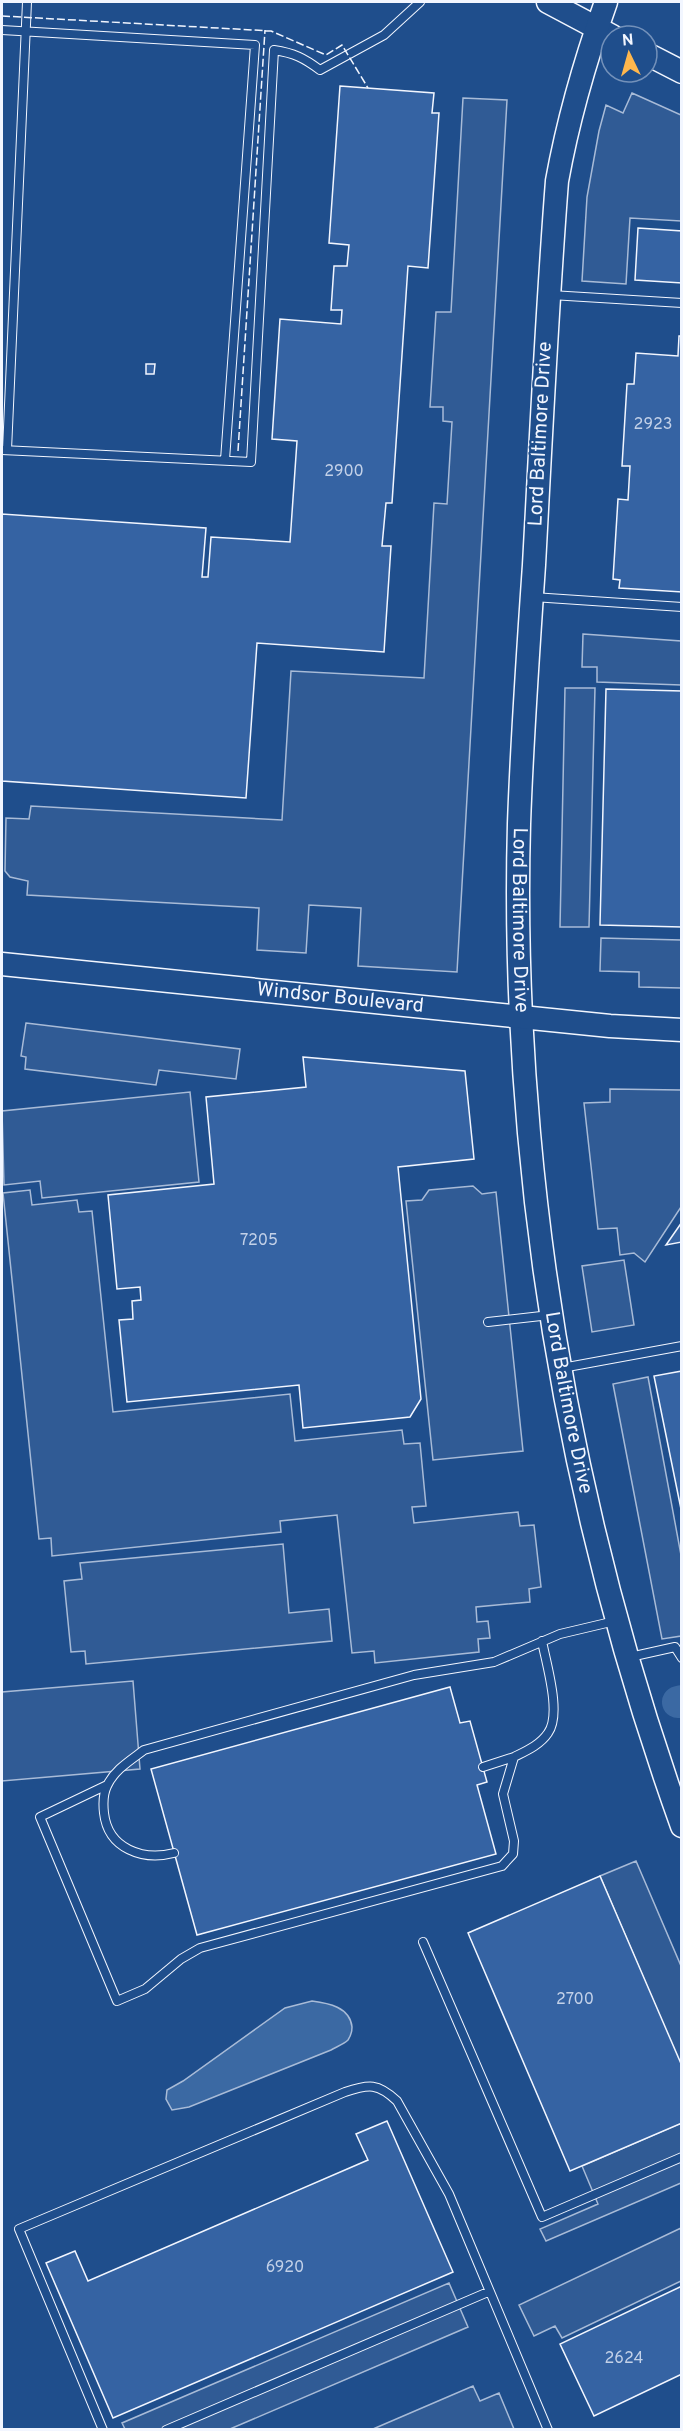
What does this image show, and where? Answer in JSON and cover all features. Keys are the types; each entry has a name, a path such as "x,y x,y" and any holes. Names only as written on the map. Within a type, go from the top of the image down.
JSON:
{"main road":[{"path":"548,2 599,29"},
{"name":"Lord Baltimore Drive","path":"605,24 606,2"},
{"name":"Lord Baltimore Drive","path":"599,43 577,89 564,140 557,182 519,828 523,1016 529,1133 551,1315 560,1369 596,1544 663,1774 681,1826"},
{"path":"659,60 681,72"},
{"name":"Windsor Boulevard","path":"2,964 610,1026 681,1030"}],"lane":[{"path":"27,2 4,450 251,462 274,50 293,52 304,57 320,70 384,35 420,2"},
{"path":"2,30 255,45 225,460"},
{"path":"549,295 681,303"},
{"path":"532,597 681,607"},
{"path":"488,1322 551,1315"},
{"path":"560,1369 681,1346"},
{"path":"174,1853 144,1856 126,1849 113,1838 105,1821 103,1803 107,1785 122,1766 144,1750 414,1675 494,1662 520,1653 542,1641 617,1620"},
{"path":"483,1767 514,1757 537,1745 550,1732 554,1714 542,1641"},
{"path":"628,1657 675,1647 681,1658"},
{"path":"107,1785 40,1817 117,2001 145,1989 181,1959 200,1948 502,1866 513,1854 514,1841 503,1794 514,1757"},
{"path":"423,1942 542,2217 681,2157"},
{"path":"103,2430 19,2229 361,2086 374,2086 386,2091 397,2100 449,2194 488,2292 548,2430"},
{"path":"166,2430 488,2292"}],"shaded area":[{"path":"632,93 681,115 681,221 630,218 626,284 582,281 587,197 599,131 606,105 623,113"},
{"path":"463,98 507,100 457,972 358,966 361,908 309,905 306,953 257,950 259,908 27,895 28,881 10,877 5,871 6,818 29,819 31,806 282,820 291,671 424,678 434,503 447,504 452,422 443,421 443,407 430,407 436,312 451,312"},
{"path":"583,634 681,641 681,685 597,682 597,667 582,667"},
{"path":"565,688 595,688 589,927 560,927"},
{"path":"601,938 681,940 681,988 639,987 639,972 600,971"},
{"path":"26,1023 240,1049 236,1079 159,1070 156,1085 25,1069 26,1057 21,1056"},
{"path":"610,1089 681,1090 681,1207 645,1262 634,1253 620,1255 617,1228 598,1229 584,1103 610,1102"},
{"path":"190,1092 199,1182 42,1198 40,1181 4,1185 2,1111"},
{"path":"473,1186 482,1194 496,1192 523,1451 433,1460 406,1201 422,1200 429,1190"},
{"path":"30,1190 32,1205 77,1200 79,1212 92,1211 113,1412 290,1394 295,1441 402,1430 404,1444 420,1443 426,1506 412,1507 414,1523 518,1512 520,1526 534,1525 541,1587 529,1589 530,1602 476,1607 477,1622 488,1621 490,1638 478,1639 479,1652 375,1663 374,1651 352,1653 337,1515 280,1521 281,1532 52,1556 51,1538 39,1539 3,1193"},
{"path":"624,1260 634,1325 592,1332 582,1266"},
{"path":"648,1377 681,1555 681,1636 662,1639 613,1384"},
{"path":"283,1544 289,1613 329,1609 332,1641 86,1664 85,1651 71,1652 64,1581 82,1579 80,1563"},
{"path":"133,1681 140,1769 2,1781 2,1692"},
{"path":"636,1861 681,1966 681,2066 600,1876"},
{"path":"312,2001 337,2007 347,2015 352,2027 348,2040 331,2050 189,2107 172,2110 166,2099 167,2090 285,2008"},
{"path":"681,2123 681,2183 546,2241 540,2229 598,2204 582,2166"},
{"path":"681,2228 681,2281 562,2338 555,2326 534,2336 519,2305"},
{"path":"449,2283 468,2327 230,2429 125,2429 122,2423"},
{"path":"473,2386 480,2401 499,2393 514,2429 373,2429"}],"building":[{"path":"340,86 434,93 432,113 439,113 428,268 408,266 392,503 386,503 382,546 391,546 384,652 257,643 246,798 2,781 2,514 206,528 202,577 208,577 211,537 290,542 297,441 272,439 280,319 341,324 342,310 331,310 334,266 347,266 349,245 329,243"},
{"path":"638,228 682,231 682,283 635,280"},
{"path":"679,336 682,336 682,592 619,588 620,580 613,579 618,499 628,500 630,466 622,466 627,384 634,384 636,353 678,356"},
{"path":"146,364 155,364 154,374 146,374"},
{"path":"606,689 682,691 682,927 600,925"},
{"path":"303,1057 465,1071 474,1159 398,1167 421,1399 410,1417 303,1428 299,1385 127,1402 119,1320 133,1319 132,1301 141,1300 140,1287 117,1289 108,1195 214,1184 206,1097 306,1087"},
{"path":"682,1222 682,1242 666,1245"},
{"path":"682,1371 682,1514 654,1376"},
{"path":"450,1687 460,1723 470,1721 487,1782 477,1785 496,1854 197,1935 151,1769"},
{"path":"600,1876 682,2066 682,2123 570,2171 468,1933"},
{"path":"387,2121 453,2272 113,2418 46,2263 75,2251 88,2281 368,2160 356,2134"},
{"path":"682,2286 682,2374 594,2416 560,2344"}],"waterway":[{"path":"678,1702 682,1701"}],"fence":[{"path":"2,16 271,31 326,55 342,45 368,88"},
{"path":"238,451 265,30"}]}
